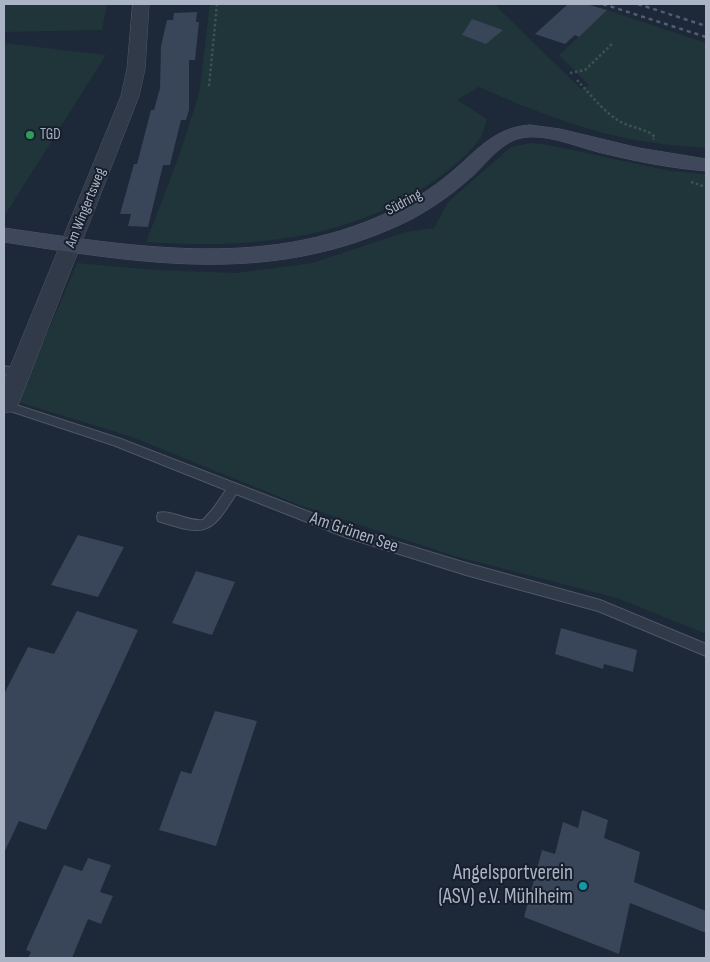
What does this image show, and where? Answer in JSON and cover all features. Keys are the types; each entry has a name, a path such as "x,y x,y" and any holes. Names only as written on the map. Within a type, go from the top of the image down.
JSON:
{"street":[{"name":"Am Wingertsweg","path":"5,405 12,372 72,244 130,96 136,69 141,4"},
{"name":"Südring","path":"72,244 164,250 235,250 297,243 340,231 388,212 427,191 466,159 501,120 514,114 529,116 635,143 706,153"},
{"name":"Südring","path":"4,235 198,258 277,253 332,241 382,223 418,206 461,175 491,147 506,137 523,132 560,136 650,158 706,165"}],"lane":[{"name":"Am Grünen See","path":"5,405 117,442 345,532 466,569 600,606 706,650"},
{"path":"163,517 192,526 203,527 213,520 233,488"}],"path":[{"path":"209,86 217,4"},
{"path":"570,73 585,70 612,44"},
{"path":"578,80 618,120 629,126 652,132 655,137 651,139"}],"green space":[{"path":"4,4 107,4 102,30 4,32"},
{"path":"210,4 494,4 581,89 589,85 559,55 607,10 706,43 706,148 650,142 600,132 538,112 479,87 457,100 487,119 483,133 475,146 434,181 401,201 367,217 332,229 296,237 259,242 184,244 146,242 179,156 199,94"},
{"name":"TGD","path":"4,43 106,55 5,215 4,215"},
{"path":"531,143 671,171 706,174 706,634 617,598 454,556 299,505 132,437 18,402 77,263 158,270 236,273 312,263 406,232 434,228 448,202 511,147"}],"building":[{"path":"568,4 586,4 607,10 579,37 575,35 565,44 535,34"},
{"path":"197,12 196,22 199,22 195,60 189,60 189,110 186,120 181,120 170,165 163,165 148,227 128,226 131,214 120,214 134,164 137,164 151,110 154,110 160,88 161,46 167,20 173,20 174,13"},
{"path":"472,19 503,30 486,44 462,35"},
{"path":"78,535 124,547 98,597 51,585"},
{"path":"196,571 235,582 212,635 172,623"},
{"path":"77,611 138,630 46,830 19,821 4,853 4,694 28,647 54,654"},
{"path":"561,628 637,650 633,672 604,664 603,669 555,654"},
{"path":"215,711 257,721 216,846 159,830 181,771 191,774"},
{"name":"Angelsportverein (ASV) e.V. Mühlheim","path":"582,810 608,820 604,838 640,852 634,882 706,911 706,933 630,903 619,954 524,917 542,850 555,854 563,822 578,828"},
{"path":"88,858 111,865 100,892 113,896 101,924 88,919 72,958 28,958 31,952 26,950 64,865 82,871"}],"railway":[{"path":"603,4 706,37"},
{"path":"638,4 706,26"}],"place":[{"name":"TGD","path":"30,135"},
{"name":"Angelsportverein (ASV) e.V. Mühlheim","path":"583,886"}]}
